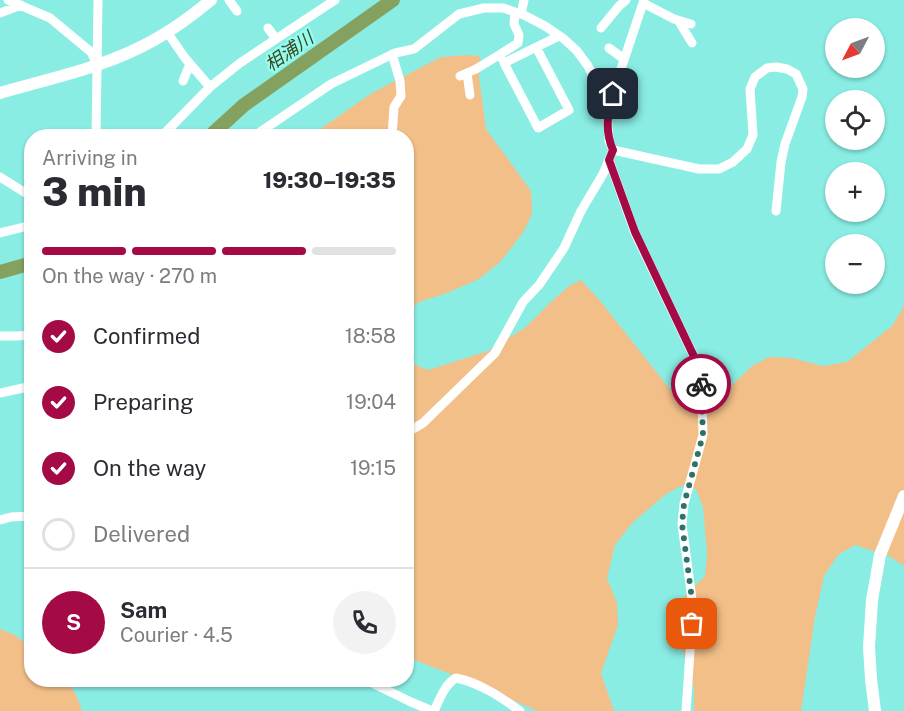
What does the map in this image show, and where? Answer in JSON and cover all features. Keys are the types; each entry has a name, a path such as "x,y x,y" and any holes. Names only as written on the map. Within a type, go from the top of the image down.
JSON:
{"main road":[{"path":"0,93 126,54 167,32 211,0"},
{"path":"875,711 869,647 872,600 880,555 904,496"}],"street":[{"path":"8,0 21,3 50,18 91,52 97,64"},
{"path":"96,129 98,0"},
{"path":"229,0 237,11"},
{"path":"502,59 518,43 519,35 514,24 524,0"},
{"path":"601,28 626,0"},
{"path":"169,129 210,87 240,63 332,1"},
{"path":"607,111 644,1 678,20 691,24"},
{"path":"0,13 21,3"},
{"path":"264,129 331,84 392,54 414,49 459,15 484,8 503,8 518,13 559,36 577,51 599,88 607,111 609,141 613,150 564,248 539,285 523,302 495,354 423,423 414,428"},
{"path":"678,20 692,43"},
{"path":"268,28 276,39"},
{"path":"167,32 210,87"},
{"path":"470,95 463,75 559,36"},
{"path":"502,59 538,128 569,110 536,47"},
{"path":"609,48 624,59"},
{"path":"392,54 400,81 401,96 394,107 392,129"},
{"path":"183,81 190,64"},
{"path":"613,150 699,169 718,169 733,162 747,149 753,135 750,89 755,77 767,68 787,69 796,74 803,89 781,162 776,211"},
{"path":"609,160 635,232 699,367 703,435 684,504 682,524 693,607 686,711"},
{"path":"0,177 24,192"},
{"path":"0,232 24,227"},
{"path":"0,336 24,335"},
{"path":"0,393 24,388"},
{"path":"0,520 24,516"},
{"path":"381,687 433,711 450,681 456,678 469,680 520,711"}],"shaded area":[{"path":"480,56 479,77 486,129 531,191 532,211 522,234 500,262 479,279 419,302 414,307 414,129 321,129 372,93 441,57"},
{"path":"581,280 680,402 695,413 713,403 752,366 769,357 792,358 822,366 847,362 892,326 904,302 904,566 889,556 855,545 838,555 824,576 815,617 801,711 694,711 694,688 682,648 677,615 681,600 705,576 707,554 703,507 696,489 683,485 666,494 632,523 615,545 607,578 617,603 618,625 601,673 614,711 538,711 414,660 414,364 428,370 488,351 526,327 569,286"},
{"path":"0,629 15,635 24,642 24,687 71,687 82,711 0,711"}],"waterway":[{"name":"相浦川","path":"218,129 244,105 393,0"},
{"name":"相浦川","path":"0,272 24,265"}],"way so far":[{"path":"692,624 693,607 682,524 684,504 703,435 701,384"}],"route":[{"path":"613,94 607,111 609,141 613,150 609,160 635,232 699,367 701,384"}]}
